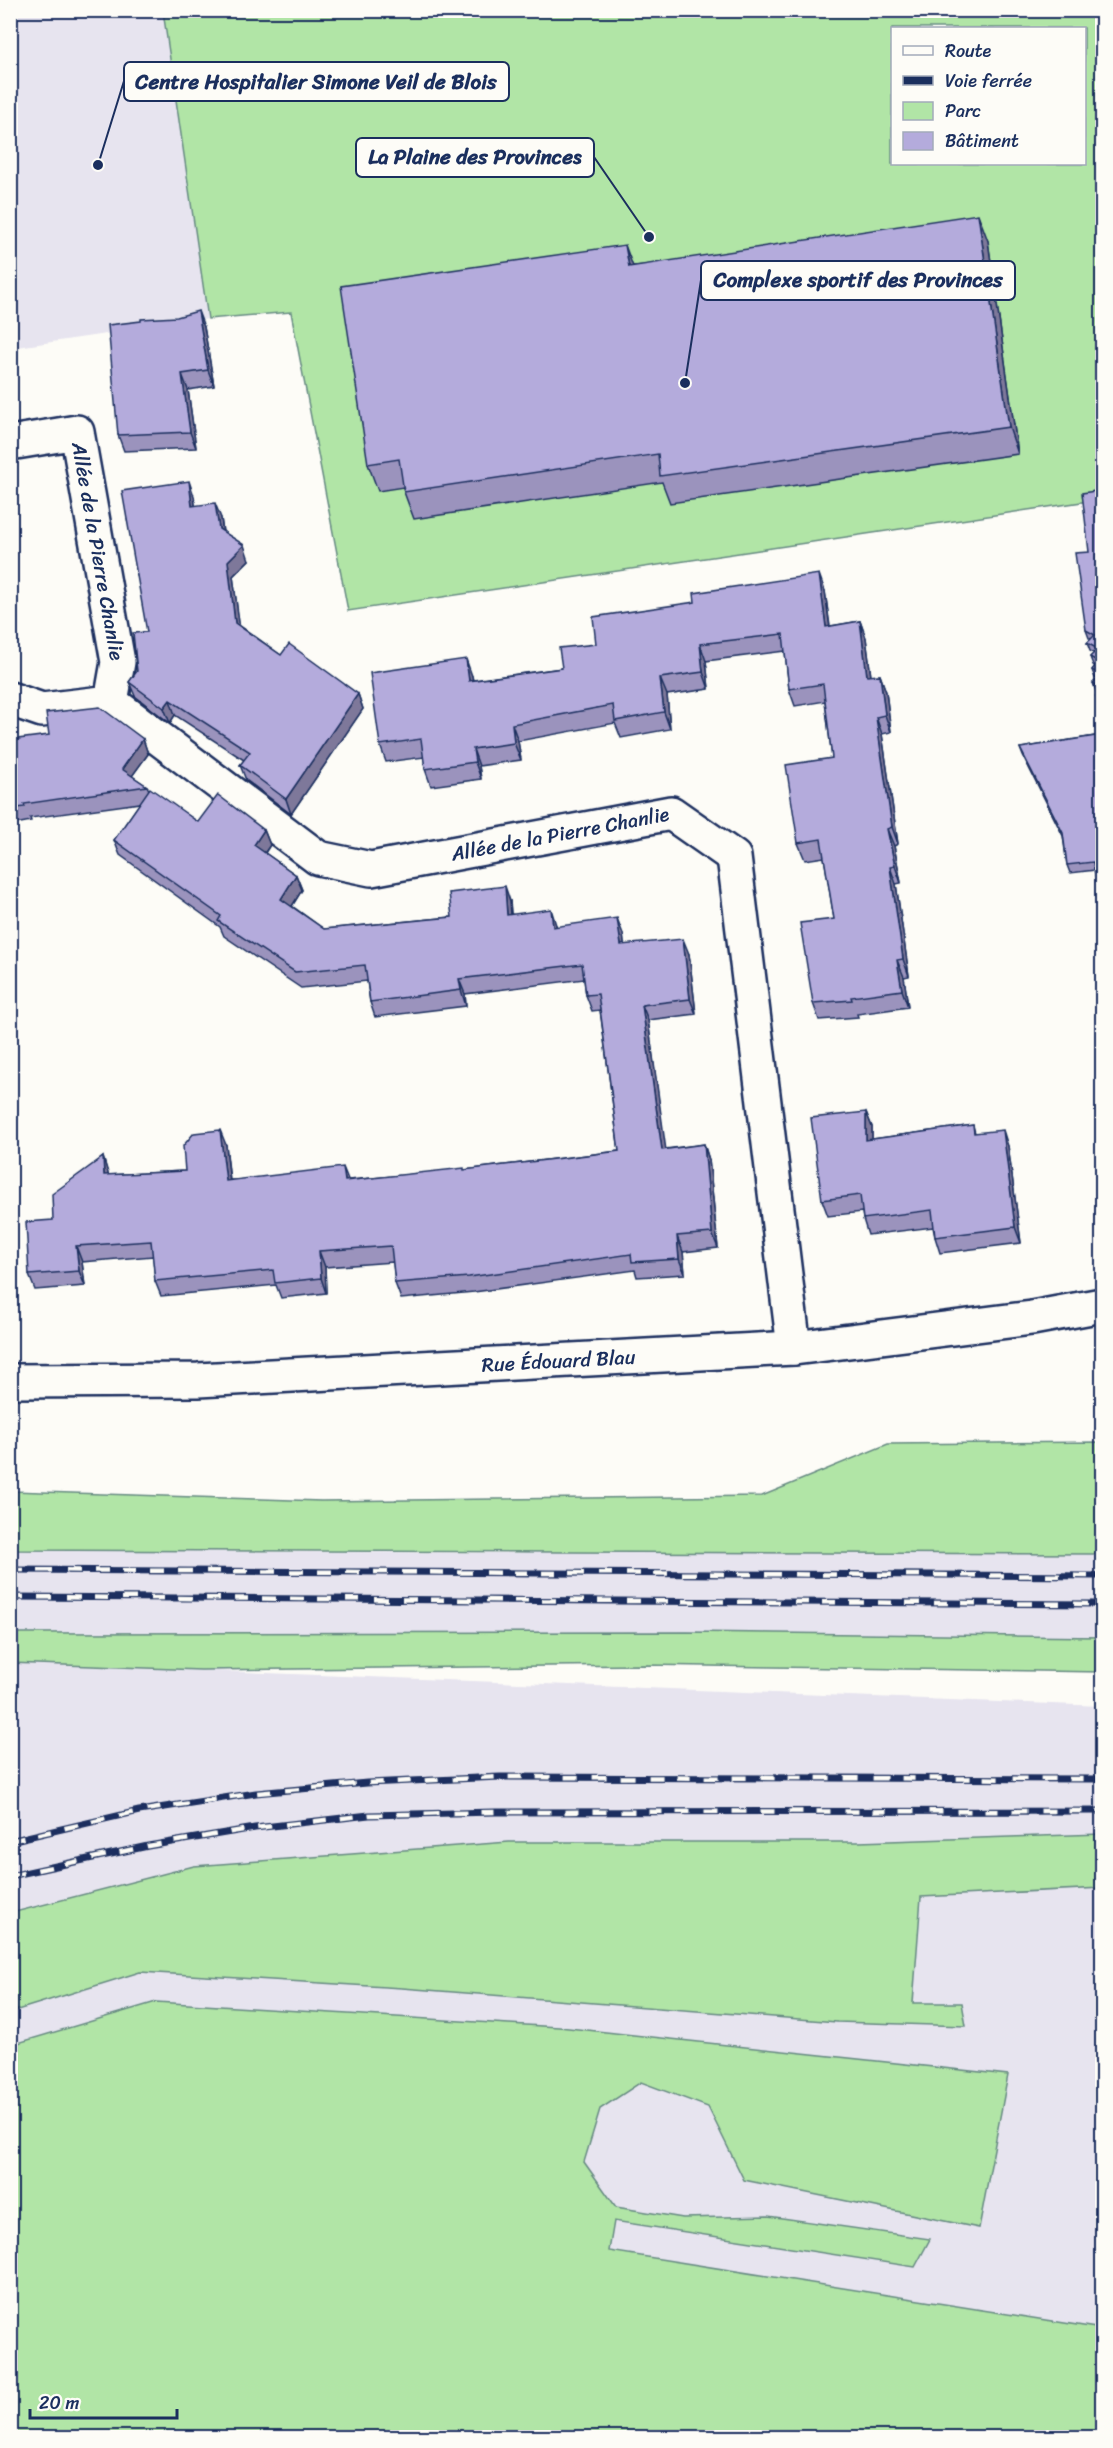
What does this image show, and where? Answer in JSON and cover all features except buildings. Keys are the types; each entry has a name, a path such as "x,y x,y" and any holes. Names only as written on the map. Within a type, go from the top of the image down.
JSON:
{"street":[{"name":"Allée de la Pierre Chanlie","path":"10,443 77,432 118,662 111,702 318,858 371,868 671,813 734,857 794,1348"},
{"path":"10,699 42,710 111,702"},
{"name":"Rue Édouard Blau","path":"10,1381 198,1380 794,1348 1032,1318 1102,1305"}],"shaded area":[{"path":"10,11 163,11 208,319 11,348"},
{"path":"1102,1487 1102,1672 644,1665 218,1671 1102,1706 1102,2437 11,2438 11,1550 517,1553"}],"green space":[{"path":"163,11 1102,11 1102,499 348,611 291,312 208,319"},
{"path":"1102,1442 1102,1554 11,1550 11,1491 321,1501 762,1496 888,1444"},
{"path":"687,1632 1102,1637 1102,1672 644,1665 201,1670 10,1663 11,1633"},
{"path":"1102,1834 1102,1888 921,1897 913,2003 962,2003 966,2026 837,2022 402,1988 140,1972 11,2012 11,1913 194,1866 509,1842 859,1842"},
{"path":"156,2002 559,2027 1008,2075 979,2228 744,2180 708,2107 641,2082 600,2109 584,2162 616,2207 683,2218 768,2216 930,2239 915,2267 614,2221 609,2251 1102,2329 1102,2437 11,2437 11,2045"}],"railway":[{"path":"10,1570 1102,1576"},
{"path":"10,1597 1102,1604"},
{"path":"10,1841 139,1811 256,1793 367,1783 500,1777 1102,1779"},
{"path":"10,1876 148,1846 255,1828 369,1815 496,1812 1102,1811"}],"place":[{"name":"Centre Hospitalier Simone Veil de Blois","path":"98,165"},
{"name":"La Plaine des Provinces","path":"649,237"},
{"name":"Complexe sportif des Provinces","path":"685,383"}]}
